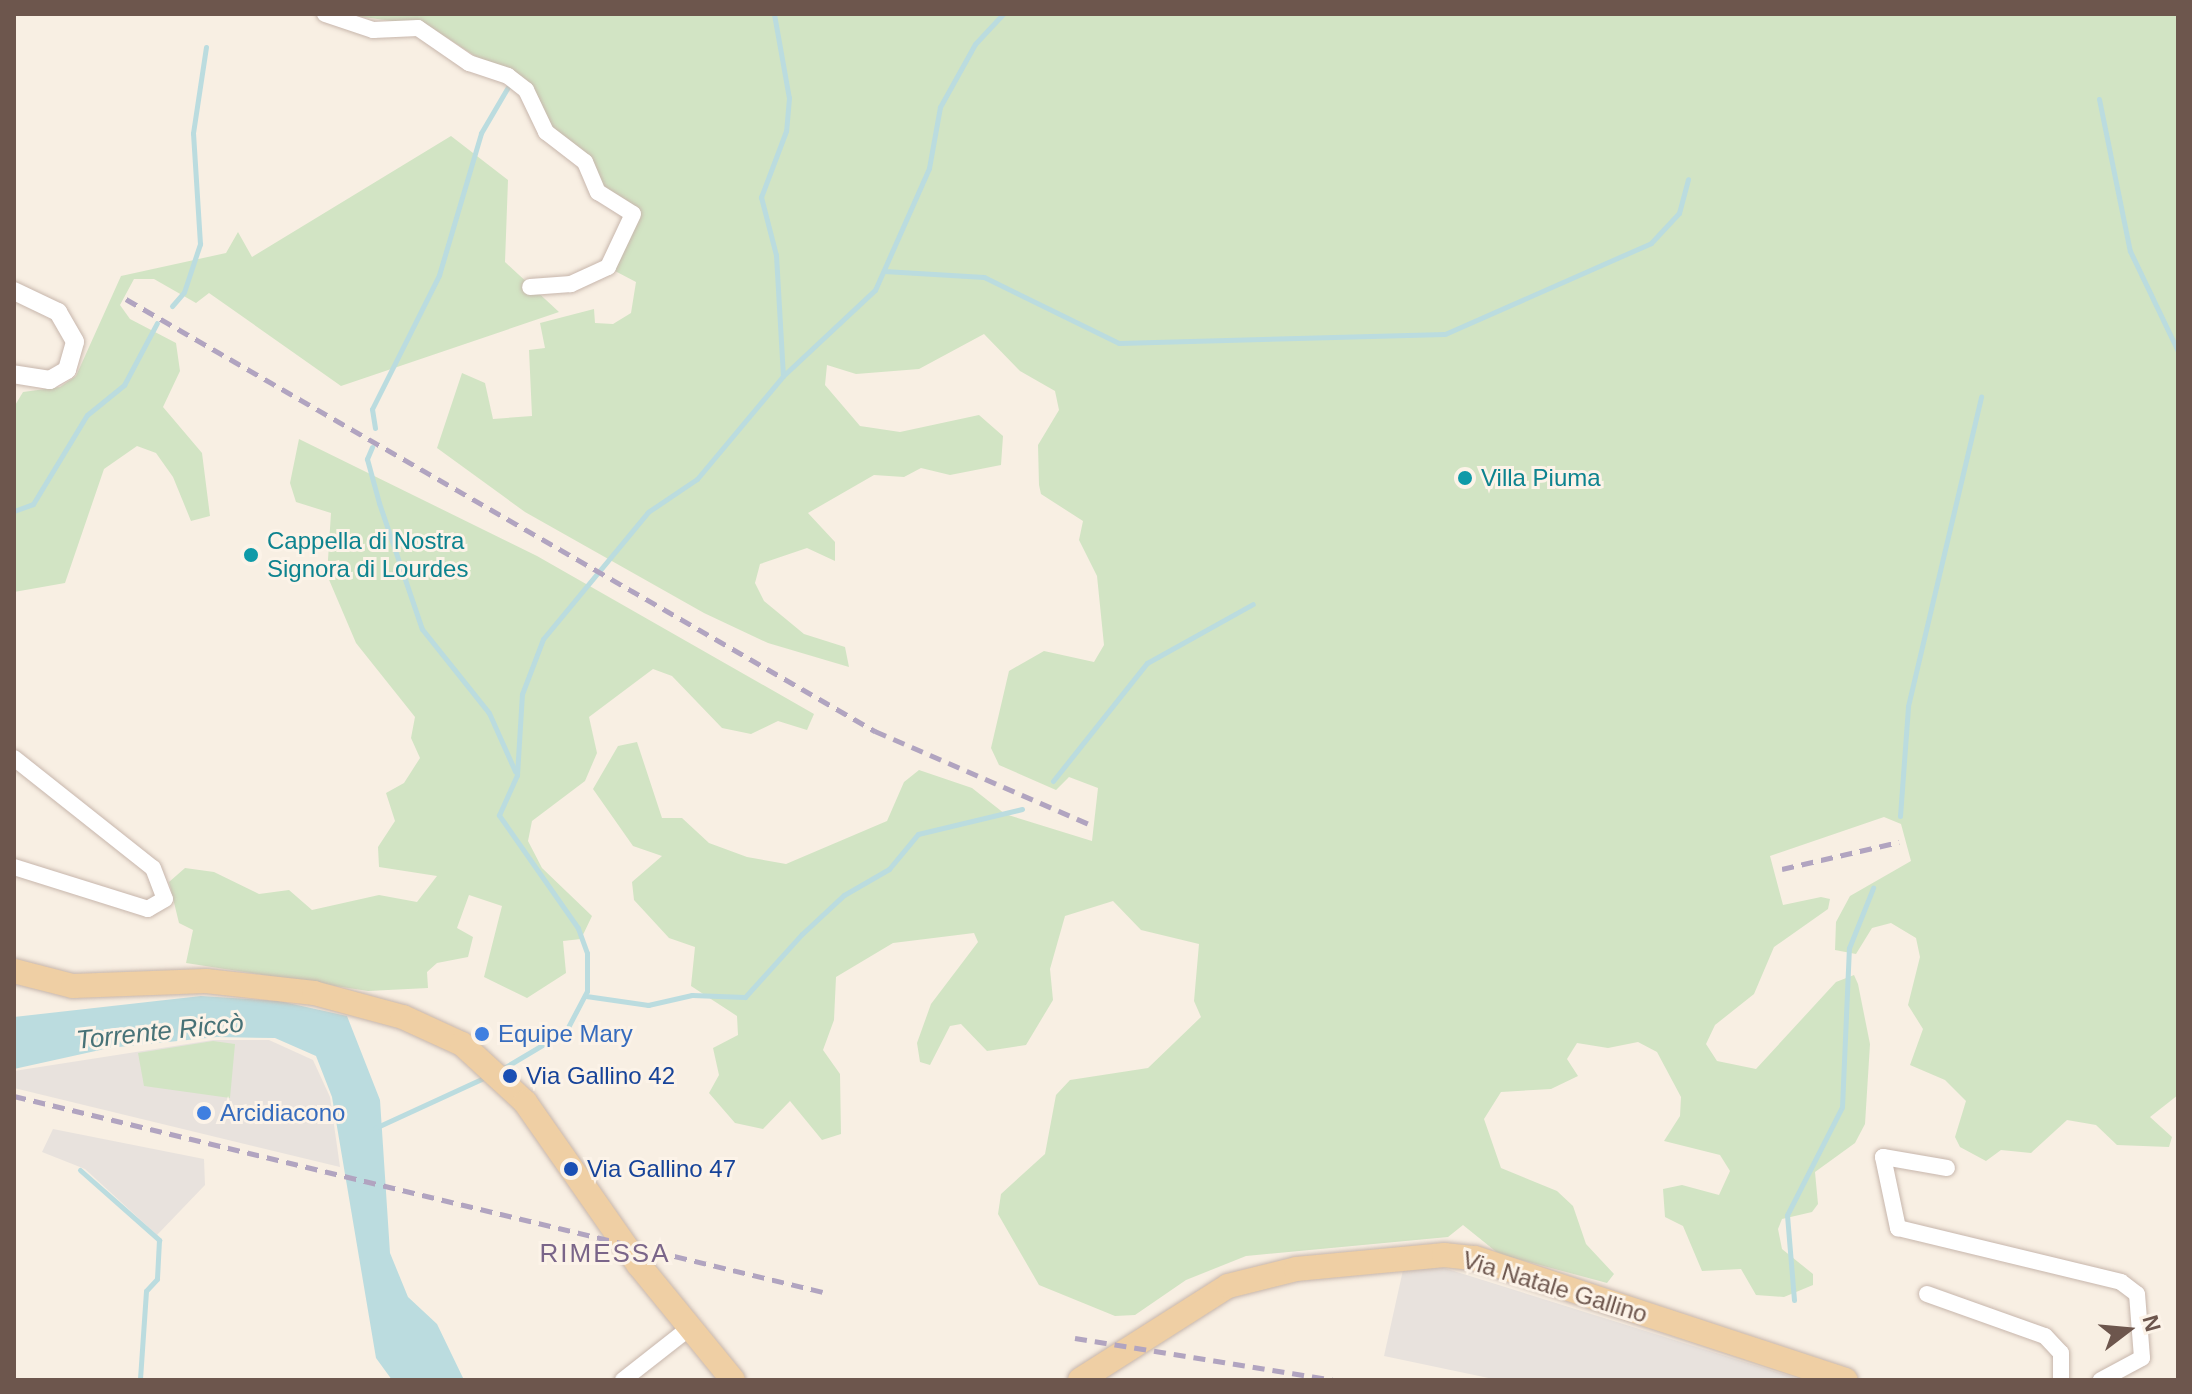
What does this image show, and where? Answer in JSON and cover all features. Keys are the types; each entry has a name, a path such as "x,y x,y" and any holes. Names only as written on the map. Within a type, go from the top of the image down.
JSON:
{"main road":[{"path":"14,971 73,986 206,981 314,993 389,1012 454,1039 525,1102 688,1329 733,1380"},
{"name":"Via Natale Gallino","path":"1080,1380 1228,1286 1296,1269 1444,1255 1475,1258 1845,1380"}],"street":[{"path":"325,14 373,30 418,28 469,63 508,76 526,90 546,132 585,162 598,192 633,214 608,267 571,284 530,287"},
{"path":"14,291 58,312 75,342 67,370 50,380 14,374"},
{"path":"14,758 153,868 165,899 148,909 14,867"},
{"path":"1947,1168 1883,1157 1898,1228 2121,1282 2137,1294 2142,1358 2101,1380"},
{"path":"1927,1294 2045,1336 2061,1353 2061,1380"},
{"path":"623,1380 688,1329"}],"shaded area":[{"path":"213,1040 269,1040 313,1060 330,1097 340,1167 14,1088 14,1071"},
{"path":"53,1129 204,1159 205,1185 157,1235 85,1169 42,1152"},
{"path":"1441,1267 1802,1380 1498,1380 1384,1356 1403,1270"}],"green space":[{"path":"341,14 2178,14 2178,1095 2150,1117 2172,1137 2169,1147 2117,1145 2096,1125 2067,1120 2031,1153 2001,1150 1986,1161 1960,1147 1955,1137 1966,1101 1945,1080 1910,1065 1923,1029 1908,1005 1920,957 1916,938 1891,923 1872,928 1856,954 1835,950 1836,922 1850,896 1911,861 1901,824 1884,817 1770,856 1783,905 1821,897 1830,899 1828,909 1774,947 1754,994 1715,1025 1706,1044 1717,1061 1756,1069 1836,982 1854,975 1858,984 1870,1044 1865,1124 1855,1143 1815,1172 1818,1204 1812,1212 1782,1219 1778,1229 1782,1249 1813,1274 1813,1285 1784,1297 1756,1295 1741,1269 1702,1271 1683,1226 1665,1217 1663,1189 1682,1185 1719,1195 1730,1171 1720,1155 1664,1141 1680,1116 1681,1097 1657,1052 1638,1042 1608,1048 1577,1043 1567,1059 1578,1076 1551,1089 1501,1092 1484,1119 1501,1168 1557,1191 1573,1206 1586,1244 1614,1274 1607,1283 1499,1254 1463,1225 1448,1237 1246,1256 1186,1280 1135,1315 1115,1316 1039,1285 998,1214 1001,1194 1045,1154 1056,1095 1070,1080 1148,1068 1201,1017 1194,1001 1199,944 1141,930 1113,901 1065,916 1050,969 1053,1000 1026,1045 987,1051 961,1024 950,1026 930,1065 920,1062 917,1043 931,1004 978,942 974,933 893,943 836,977 834,1020 823,1050 840,1074 841,1134 822,1140 790,1101 763,1129 735,1123 709,1093 719,1075 713,1048 738,1035 737,1016 691,986 695,947 669,938 634,900 632,882 662,856 633,846 593,789 618,746 637,742 662,818 682,818 709,843 747,857 786,864 887,821 904,782 919,770 972,788 1005,814 1092,841 1098,788 1069,777 1056,790 999,765 991,748 1009,671 1044,651 1094,662 1104,645 1097,576 1079,540 1083,521 1041,494 1039,485 1038,445 1059,410 1055,391 1020,371 984,334 919,369 856,374 827,365 825,385 860,426 900,432 979,415 1003,436 1001,465 950,475 921,468 904,477 874,475 808,513 835,542 835,561 807,548 760,564 755,583 764,601 804,634 845,647 849,667 768,643 704,613 525,512 437,448 462,373 485,383 493,419 532,416 529,350 545,348 540,323 594,309 595,323 613,324 631,313 636,282 615,271 639,216 605,192 552,132 533,94 429,26"},
{"path":"451,136 508,180 505,262 559,312 341,386 209,293 196,303 154,279 134,279 120,305 130,319 176,343 180,371 163,407 202,453 210,516 191,521 173,477 156,453 137,446 104,469 65,583 14,592 14,407 23,392 60,387 76,376 121,276 226,253 238,232 252,257"},
{"path":"299,439 537,556 814,714 807,730 778,721 751,734 722,728 672,676 653,669 589,717 597,753 585,781 532,821 528,841 542,868 592,916 581,939 563,941 566,973 527,998 484,977 502,906 469,895 457,928 473,937 468,957 437,963 427,972 428,988 368,991 186,963 193,930 179,923 169,882 185,868 214,872 259,894 289,890 312,910 379,895 417,902 437,876 379,867 378,847 395,821 386,793 404,783 420,758 411,738 415,717 356,643 327,575 331,513 296,502 290,483"},
{"path":"213,1041 235,1044 230,1098 144,1086 138,1053"}],"water":[{"name":"Torrente Riccò","path":"201,996 279,1001 347,1016 380,1100 390,1253 408,1297 437,1324 464,1380 392,1380 376,1358 332,1097 316,1056 275,1038 217,1037 109,1048 14,1069 14,1017"}],"waterway":[{"path":"774,14 789,98 786,131 761,197 776,255 783,376"},
{"path":"502,1069 566,1031 587,991 587,953 578,928 499,815 517,775 522,694 543,639 648,512 697,479 783,376 875,290 929,168 940,107 975,44 1003,14"},
{"path":"172,306 184,292 200,244 193,133 206,47"},
{"path":"375,428 372,409 439,275 481,133 508,87"},
{"path":"2099,99 2130,251 2178,351"},
{"path":"884,271 984,277 1119,343 1445,334 1651,243 1679,213 1688,179"},
{"path":"14,511 33,504 87,415 124,385 157,323"},
{"path":"1900,816 1908,706 1981,397"},
{"path":"372,447 367,459 379,503 422,629 489,713 515,771"},
{"path":"1053,781 1147,663 1253,604"},
{"path":"586,996 648,1005 692,995 745,997 802,934 844,895 889,869 918,834 1022,809"},
{"path":"1794,1300 1787,1215 1842,1107 1849,948 1873,888"},
{"path":"375,1128 486,1077"},
{"path":"80,1170 159,1240 157,1279 146,1291 140,1380"}],"railway":[{"path":"126,299 875,731 1093,826"},
{"path":"1782,869 1899,842"},
{"path":"14,1096 823,1292"},
{"path":"1075,1338 1333,1380"}],"place":[{"name":"Villa Piuma","path":"1465,478"},
{"name":"Cappella di Nostra Signora di Lourdes","path":"251,555"},
{"name":"Equipe Mary","path":"482,1034"},
{"name":"Via Gallino 42","path":"510,1076"},
{"name":"Arcidiacono","path":"204,1113"},
{"name":"Via Gallino 47","path":"571,1169"}],"district":[{"name":"RIMESSA","path":"605,1254"}]}
